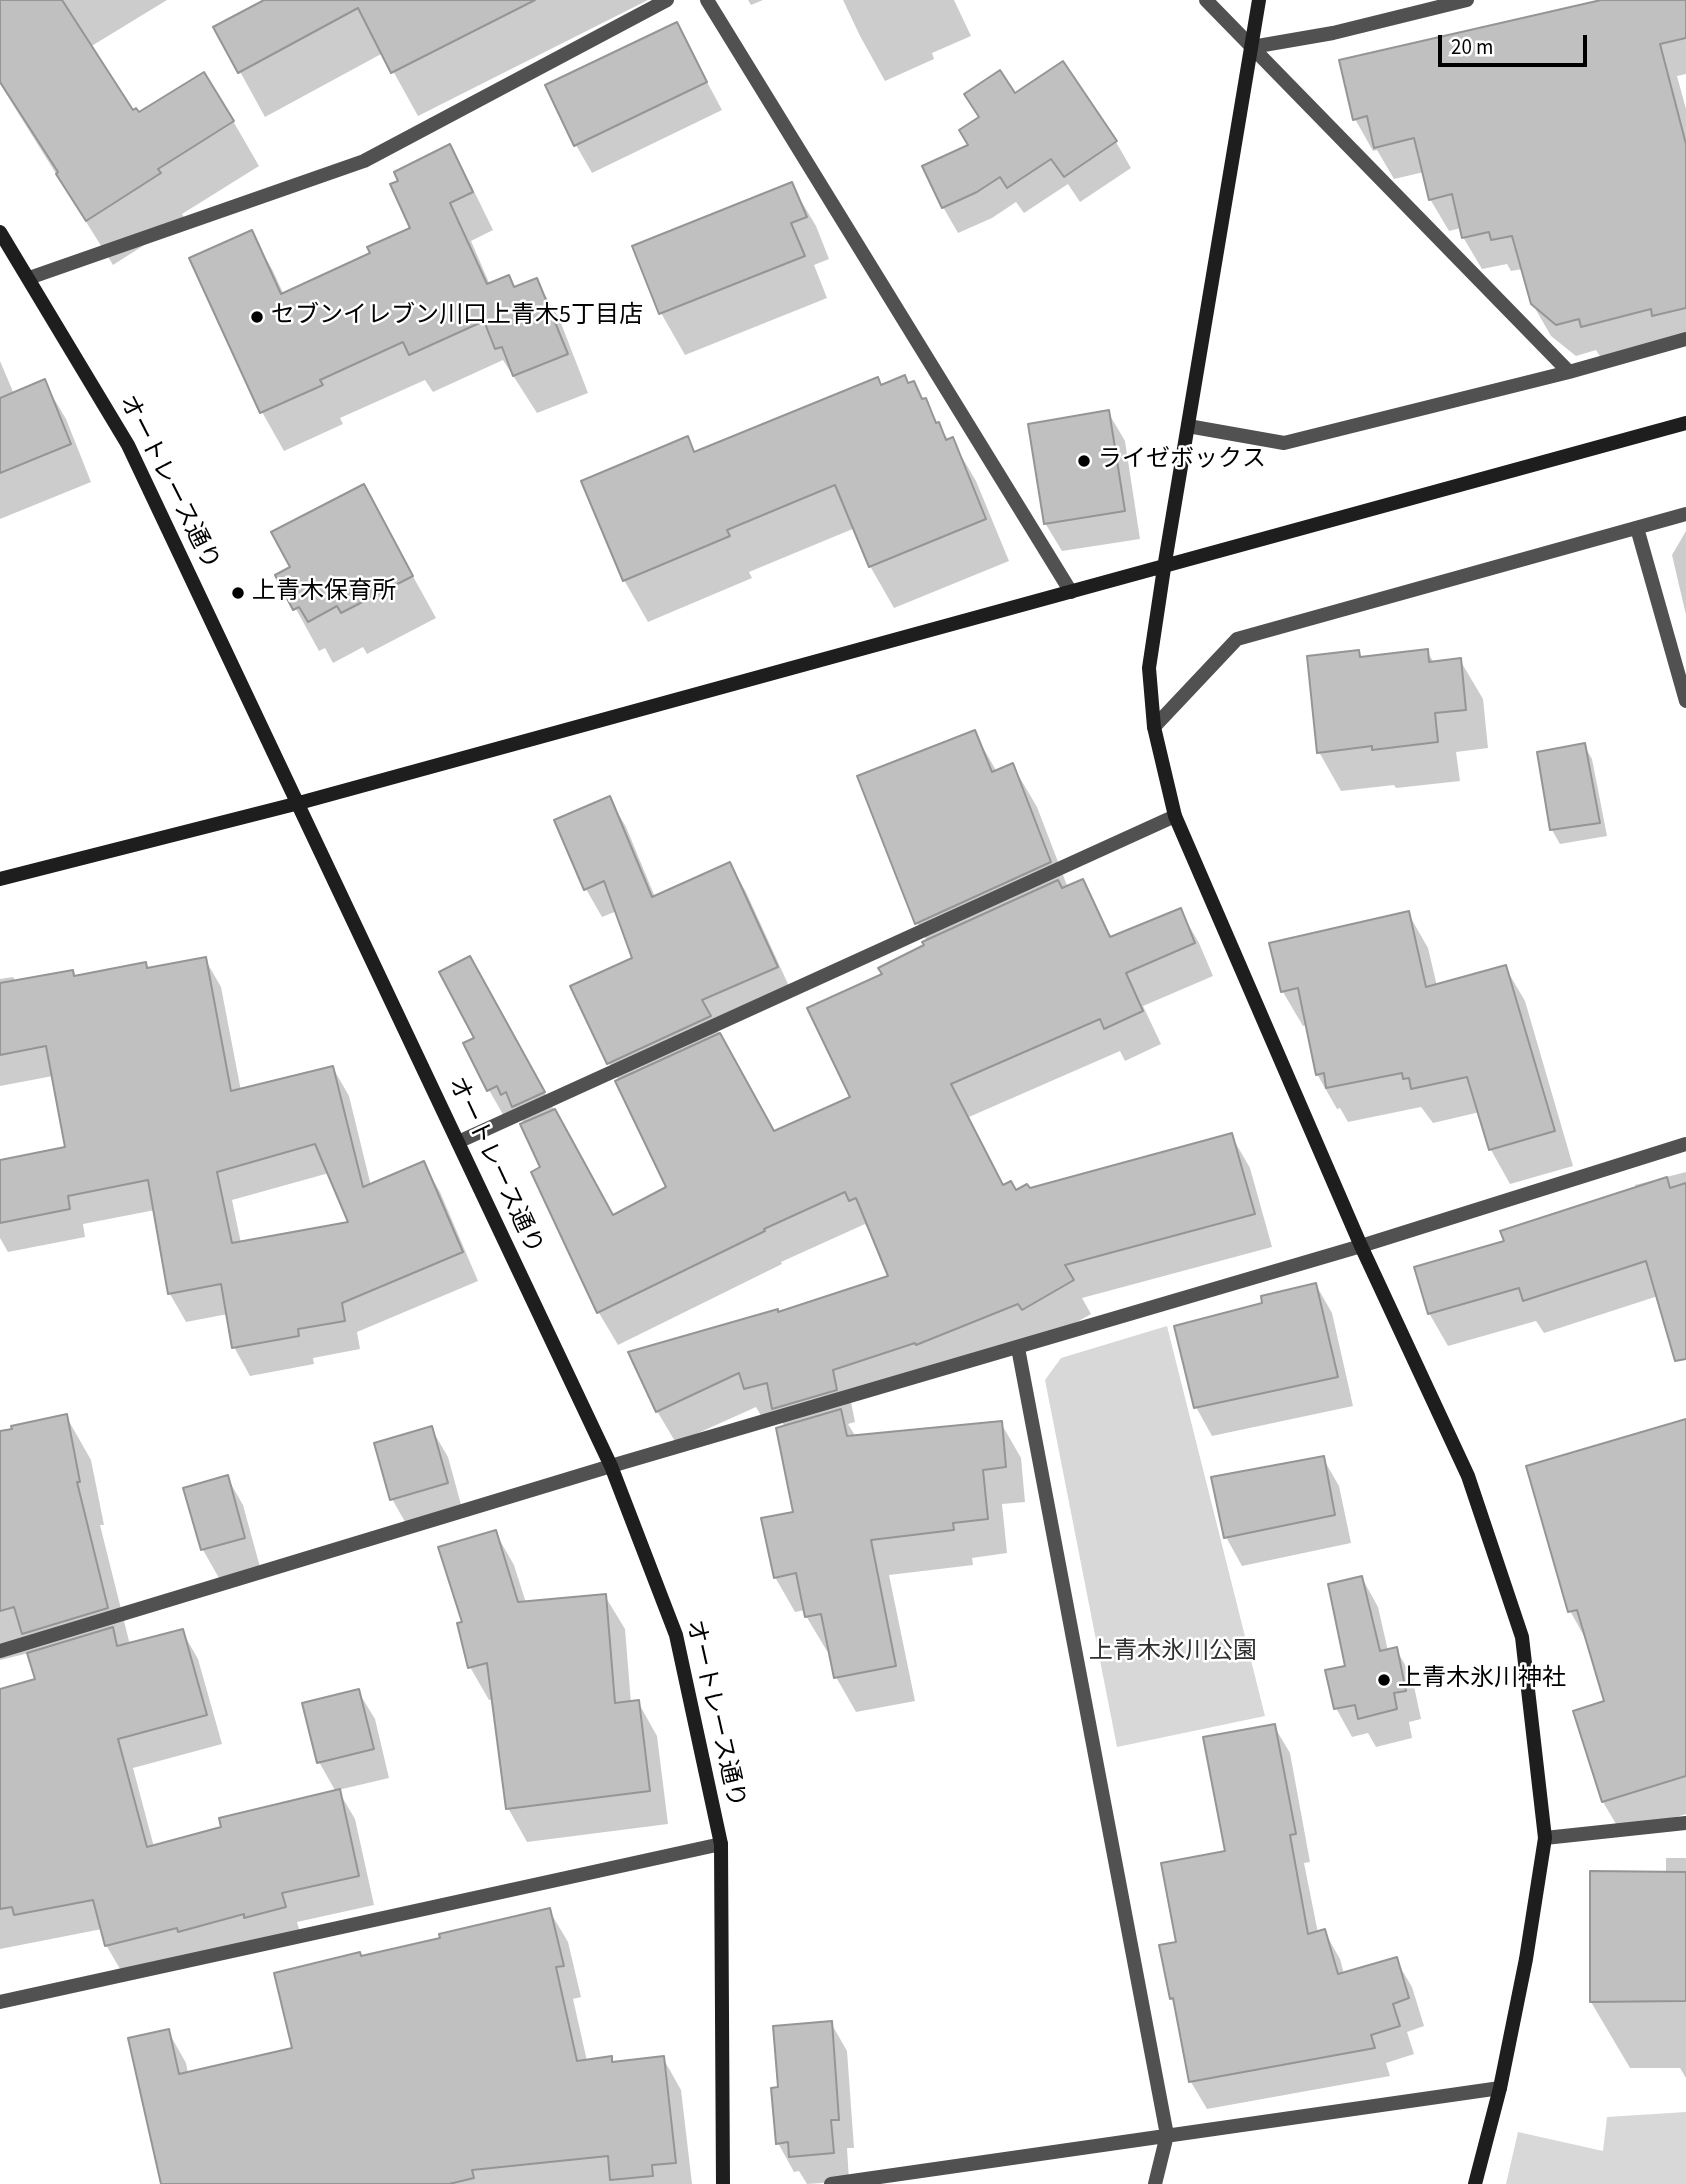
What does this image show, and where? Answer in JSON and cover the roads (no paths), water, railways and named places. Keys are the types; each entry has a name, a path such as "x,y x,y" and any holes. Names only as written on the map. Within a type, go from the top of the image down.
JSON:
{"street":[{"path":"29,278 364,161 667,0"},
{"path":"707,0 1071,592"},
{"path":"1206,0 1569,372"},
{"path":"1259,0 1149,668 1154,727 1175,816 1361,1246 1468,1476 1522,1637 1545,1839 1526,1959 1500,2088 1475,2184"},
{"path":"1252,47 1333,33 1467,0"},
{"name":"オートレース通り","path":"0,232 128,445 611,1466 676,1635 721,1844 723,2184"},
{"path":"1188,426 1284,443 1569,372 1686,339"},
{"path":"0,879 299,803 1686,423"},
{"path":"1154,727 1237,639 1686,514"},
{"path":"1637,528 1686,701"},
{"path":"458,1142 1175,816"},
{"path":"0,1651 611,1466 1361,1246 1686,1144"},
{"path":"1018,1348 1167,2136 1155,2184"},
{"path":"1545,1839 1686,1823"},
{"path":"0,2002 721,1844"},
{"path":"831,2184 1500,2088"}],"place":[{"name":"セブンイレブン川口上青木5丁目店","path":"257,317"},
{"name":"ライゼボックス","path":"1084,461"},
{"name":"上青木保育所","path":"238,593"},
{"name":"上青木氷川神社","path":"1384,1680"}],"park label":[{"name":"上青木氷川公園","path":"1173,1653"}]}
